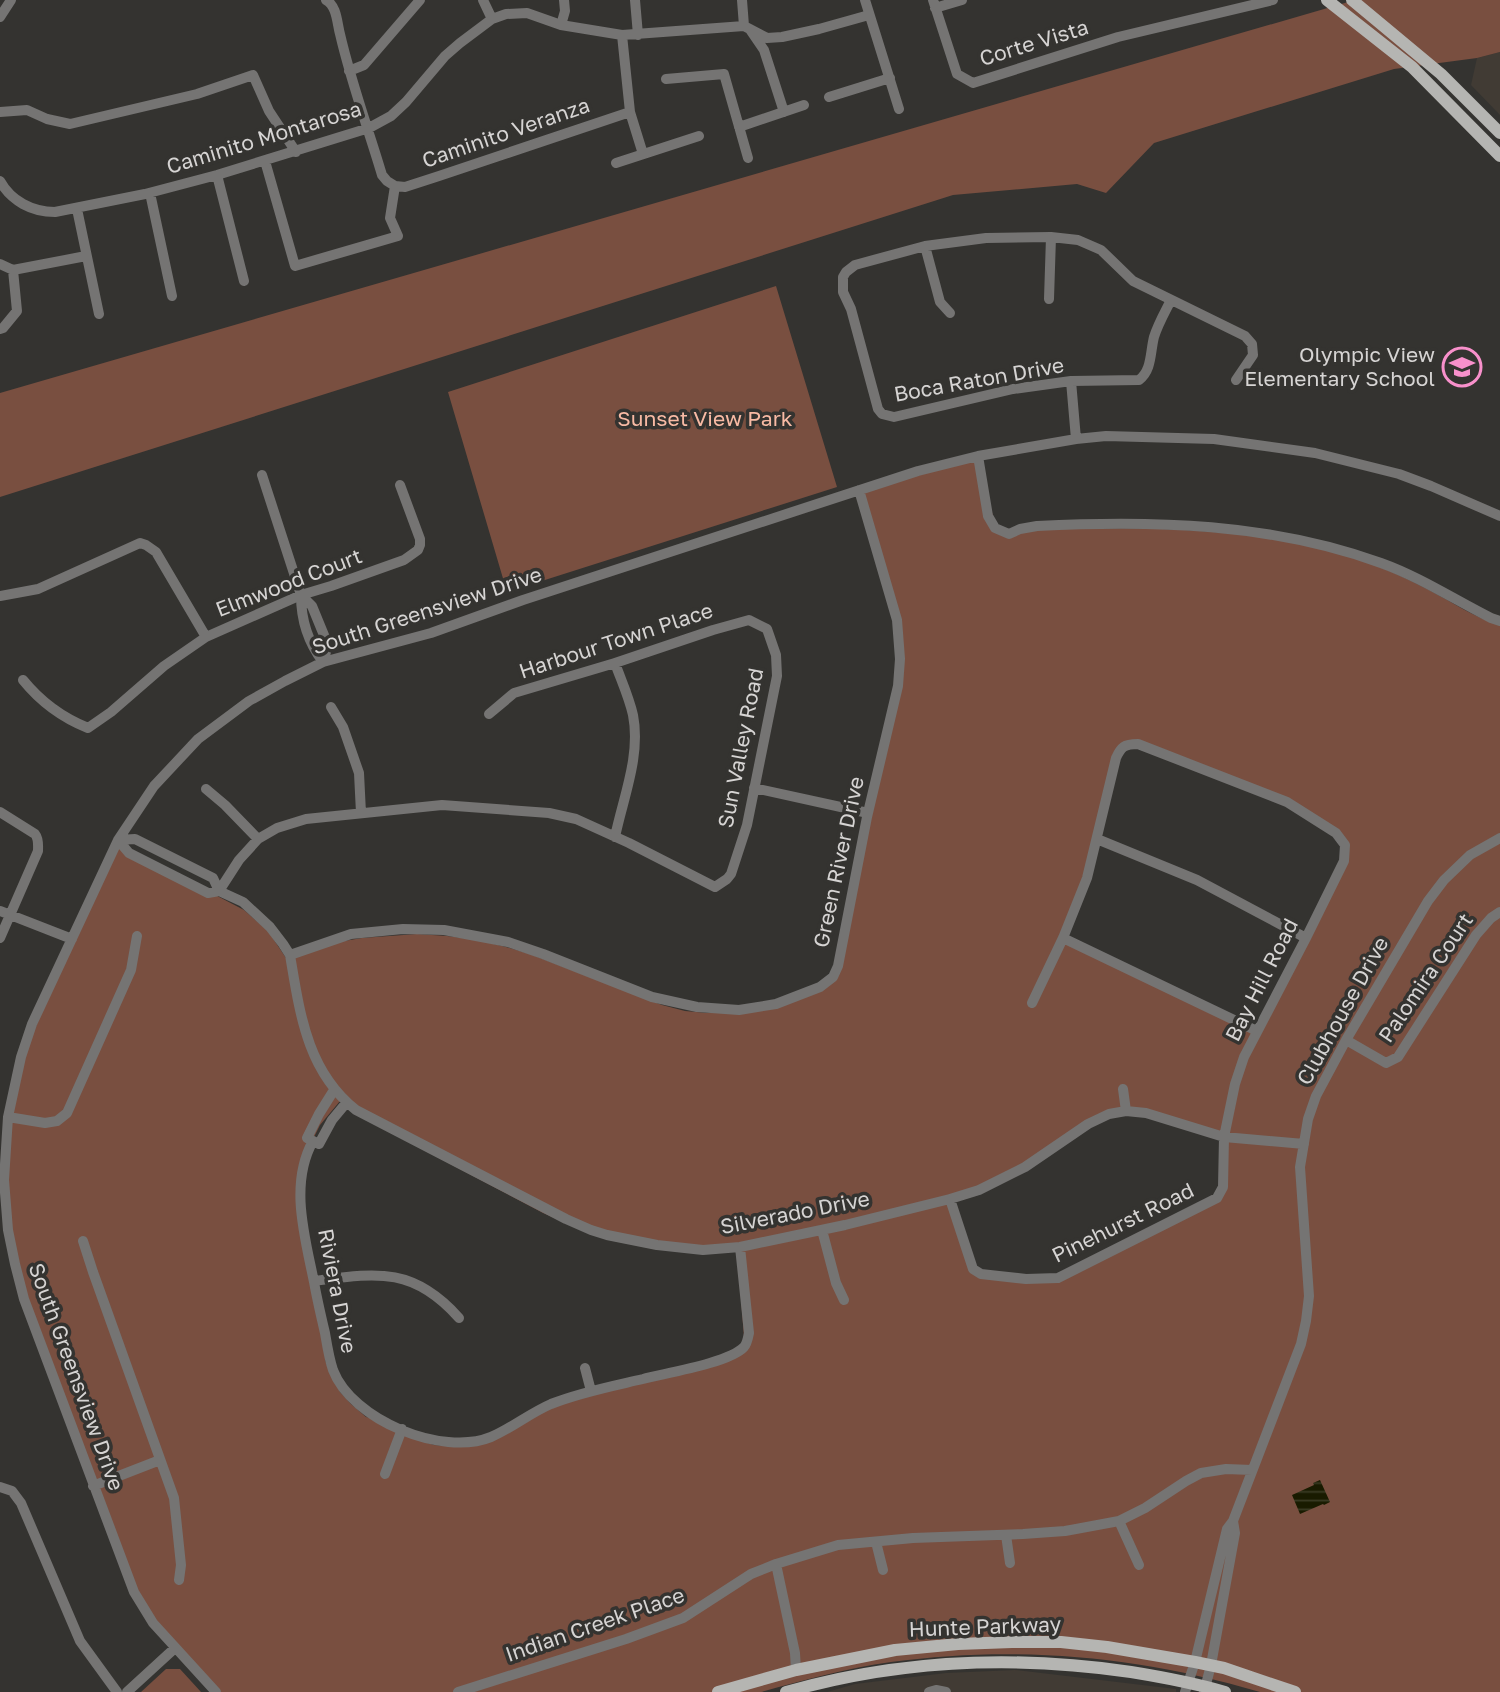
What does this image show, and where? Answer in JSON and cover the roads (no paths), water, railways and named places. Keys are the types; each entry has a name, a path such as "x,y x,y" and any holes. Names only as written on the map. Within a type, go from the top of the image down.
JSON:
{"main road":[{"path":"1352,0 1441,74 1500,132"},
{"path":"1328,1 1412,67 1500,156"},
{"name":"Hunte Parkway","path":"718,1692 796,1670 895,1650 958,1644 1061,1642 1211,1665 1295,1692"},
{"name":"Hunte Parkway","path":"789,1692 873,1672 980,1662 1089,1666 1170,1678 1187,1688 1225,1692"}],"street":[{"path":"0,17 11,0"},
{"path":"349,71 364,65 420,0"},
{"path":"483,0 492,19"},
{"path":"561,25 565,11 564,0"},
{"path":"635,0 638,35"},
{"path":"742,0 748,28 764,50 784,112"},
{"path":"865,0 899,109"},
{"name":"Corte Vista","path":"959,0 934,4 957,74 973,83 1118,37 1273,0"},
{"path":"265,161 295,266 398,236 390,218 395,187 382,175 349,71 335,13 328,1"},
{"name":"Caminito Montarosa","path":"1,187 20,202 38,211 77,209 217,176 369,128 391,116 406,102 445,56 492,19 506,13 527,13 561,25 622,35 748,28 767,38 819,29 869,15"},
{"path":"622,35 630,112 643,154"},
{"path":"666,79 724,74 748,158"},
{"path":"0,112 27,110 47,119 70,124 197,94 253,75 269,111 296,152"},
{"path":"829,97 890,78"},
{"path":"739,127 804,105"},
{"name":"Caminito Veranza","path":"395,187 405,187 630,112"},
{"path":"616,163 699,136"},
{"path":"217,176 244,281"},
{"path":"150,192 172,296"},
{"path":"77,209 99,314"},
{"path":"1049,299 1051,237"},
{"path":"950,313 940,302 925,246 986,238 1051,237 1078,240 1101,250 1133,281 1245,336 1252,344 1253,355 1236,380"},
{"name":"Boca Raton Drive","path":"925,246 855,265 843,277 843,292 851,309 876,405 882,414 894,417 1013,389 1071,382 1133,381 1142,378 1147,369 1154,339 1171,300"},
{"path":"0,264 13,270 86,256"},
{"path":"0,329 17,311 13,270"},
{"path":"1071,382 1076,439"},
{"name":"South Greensview Drive","path":"216,1692 153,1622 134,1592 24,1299 4,1231 8,1117 21,1058 32,1024 118,840 154,786 198,739 249,701 323,662 431,633 523,600 918,471 978,456 1076,439 1106,436 1214,439 1315,453 1399,474 1500,516"},
{"path":"978,456 988,516 995,528 1009,534 1020,529 1044,526 1162,523 1284,536 1325,545 1383,564 1421,580 1500,621"},
{"path":"262,475 300,595 312,606 328,645 323,662"},
{"name":"Elmwood Court","path":"23,680 36,697 88,728 111,712 164,666 206,638 300,595 404,561 421,545 400,485"},
{"name":"Green River Drive","path":"290,955 351,934 403,929 444,930 508,942 639,993 696,1007 739,1010 776,1004 829,981 836,971 868,813 898,686 900,641 895,607 859,490"},
{"path":"0,596 38,589 140,543 156,552 206,638"},
{"name":"Harbour Town Place","path":"489,714 514,694 730,625 749,620 761,625"},
{"name":"Sun Valley Road","path":"615,837 715,887 731,874 744,837 777,676 776,655 767,629 761,625"},
{"path":"219,891 239,860 258,839 277,828 306,819 442,805 549,813 576,819 615,837 633,765 635,740 632,712 615,663"},
{"path":"331,707 343,727 359,773 361,813"},
{"name":"Bay Hill Road","path":"1097,839 1116,758 1121,748 1127,744 1138,744 1287,802 1336,833 1345,845 1344,861 1244,1057 1235,1084 1224,1137"},
{"path":"754,788 868,813"},
{"path":"206,789 258,839"},
{"path":"0,812 38,838 38,851 5,913 0,938"},
{"name":"Clubhouse Drive","path":"1187,1688 1227,1529 1233,1521 1301,1344 1309,1296 1300,1167 1308,1119 1316,1096 1428,901 1444,880 1470,855 1500,838"},
{"name":"Silverado Drive","path":"118,840 135,839 213,878 219,891"},
{"path":"1032,1003 1063,938 1087,878 1097,839 1197,880 1306,938"},
{"name":"Silverado Drive","path":"118,840 129,853 208,893 219,891 243,902 277,935 290,955 312,1051 334,1090 356,1110 566,1219 591,1230 629,1240 687,1249 740,1247 950,1199 979,1190 1025,1167 1088,1124 1110,1114 1126,1111 1146,1113 1224,1137 1304,1144"},
{"name":"Palomira Court","path":"1346,1040 1386,1063 1398,1058 1476,935 1500,912"},
{"path":"5,913 72,939"},
{"path":"8,1117 45,1122 57,1121 67,1113 131,970 137,936"},
{"path":"1063,938 1258,1031"},
{"path":"1123,1089 1126,1111"},
{"name":"Riviera Drive","path":"334,1090 307,1138 313,1142 302,1170 301,1211 314,1281 333,1371 358,1405 380,1420 402,1429 437,1441 477,1441 491,1437 550,1404 737,1353 746,1345 750,1333 740,1247"},
{"path":"313,1142 318,1144 332,1120 347,1102"},
{"name":"Pinehurst Road","path":"950,1199 973,1269 981,1274 1002,1277 1058,1278 1217,1198 1223,1187 1224,1137"},
{"path":"822,1230 836,1283 844,1300"},
{"path":"83,1241 174,1498 181,1565 179,1580"},
{"path":"314,1281 359,1275 394,1276 428,1290 448,1305 459,1318"},
{"path":"585,1368 591,1391"},
{"path":"384,1474 402,1429"},
{"path":"93,1486 160,1460"},
{"name":"Indian Creek Place","path":"458,1692 626,1639 683,1618 751,1574 838,1545 913,1538 1055,1532 1119,1521 1201,1473 1226,1469 1252,1470"},
{"path":"1,1487 12,1491 21,1503 80,1641 117,1692"},
{"path":"1119,1521 1139,1565"},
{"name":"Clubhouse Drive","path":"1204,1689 1211,1665 1235,1533 1233,1521"},
{"path":"1006,1535 1010,1563"},
{"path":"876,1542 883,1570"},
{"path":"776,1564 795,1653 796,1670"},
{"path":"127,1692 175,1648"},
{"path":"929,1692 946,1692"}],"place":[{"name":"Olympic View Elementary School","path":"1462,367"}],"park label":[{"name":"Sunset View Park","path":"705,419"}]}
